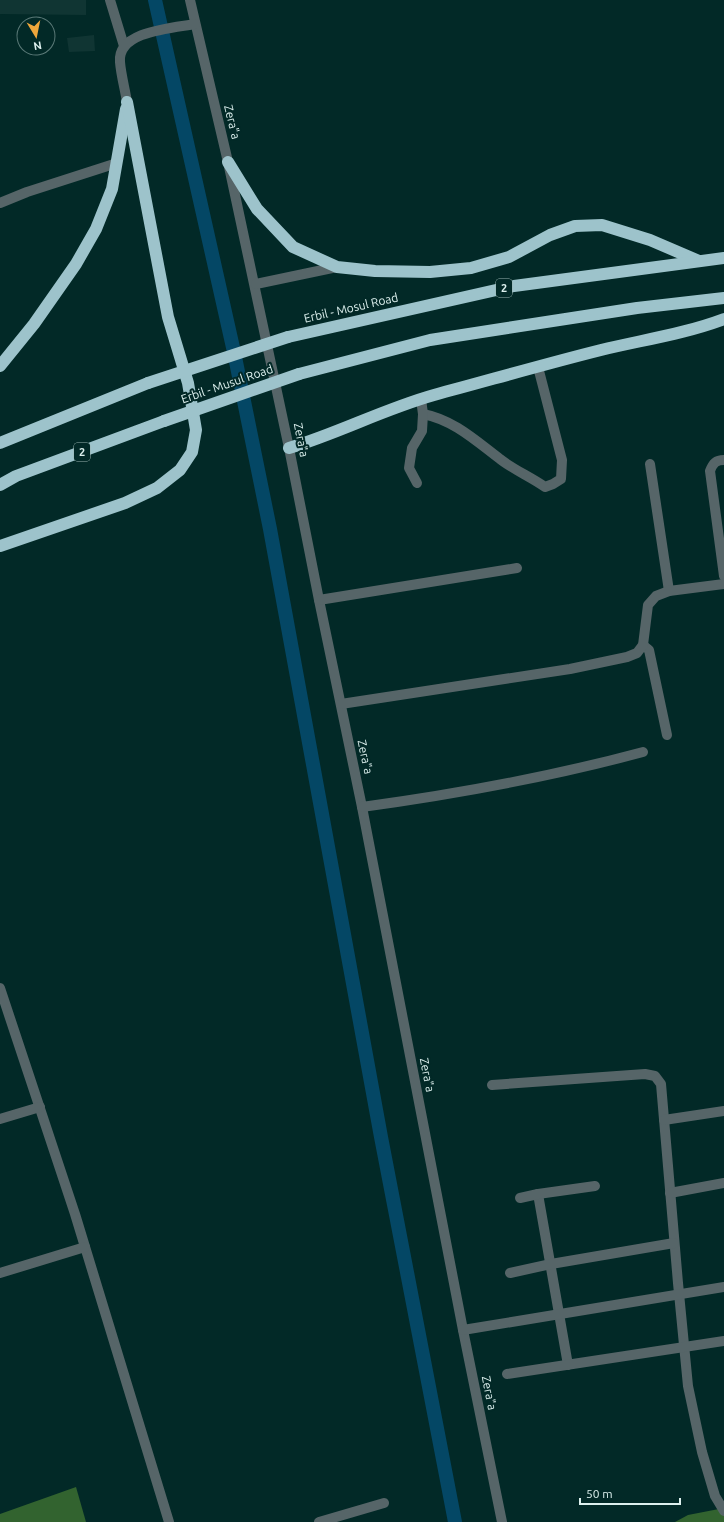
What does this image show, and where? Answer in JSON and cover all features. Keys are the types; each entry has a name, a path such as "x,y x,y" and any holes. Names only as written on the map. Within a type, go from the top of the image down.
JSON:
{"highway":[{"path":"0,366 34,324 76,264 96,229 112,189 127,102"},
{"path":"0,546 112,508 157,488 180,470 192,452 196,430 188,383 168,316 127,102"},
{"path":"228,162 257,209 293,247 337,267 375,271 430,272 471,268 509,257 550,235 575,226 602,225 650,240 699,261"},
{"name":"Erbil - Mosul Road","path":"0,443 148,383 288,337 514,286 724,258"},
{"name":"Erbil - Musul Road","path":"0,484 16,476 164,421 299,374 430,340 637,308 724,298"},
{"path":"289,448 338,432 361,421 421,399 601,350 692,330 724,319"}],"street":[{"path":"110,0 124,46"},
{"name":"Zera\"a","path":"190,0 256,284 362,807 463,1330 502,1522"},
{"path":"127,102 119,61 124,46 139,35 196,24"},
{"path":"0,203 27,192 117,163"},
{"path":"256,284 337,267"},
{"path":"423,414 434,416 470,435 502,460 545,487 553,484 561,479 562,460 538,367"},
{"path":"417,483 409,468 412,448 422,431 423,414 421,399"},
{"path":"724,460 719,460 712,464 710,471 724,576"},
{"path":"650,464 669,591"},
{"path":"319,600 517,568"},
{"path":"341,704 570,669 627,657 637,653 643,645 648,605 656,596 669,591 724,584"},
{"path":"643,645 649,650 667,735"},
{"path":"362,807 500,786 585,768 642,752"},
{"path":"0,988 85,1247 170,1522"},
{"path":"492,1084 645,1074 655,1076 661,1084 674,1243 688,1386 702,1452 715,1496 724,1511"},
{"path":"0,1119 40,1107"},
{"path":"664,1120 724,1111"},
{"path":"670,1193 724,1183"},
{"path":"520,1198 595,1186"},
{"path":"538,1194 568,1365"},
{"path":"510,1273 551,1264 674,1243"},
{"path":"0,1273 85,1247"},
{"path":"463,1330 724,1287"},
{"path":"507,1374 724,1341"},
{"path":"319,1522 384,1503"}],"shaded area":[{"path":"0,0 86,0 86,15 0,14"},
{"path":"94,35 95,51 69,52 67,38"}],"green space":[{"path":"76,1487 86,1522 0,1522 0,1514"},
{"path":"724,1508 724,1522 675,1522 688,1515"}],"waterway":[{"path":"155,0 234,352 270,529 381,1137 455,1522"}]}
